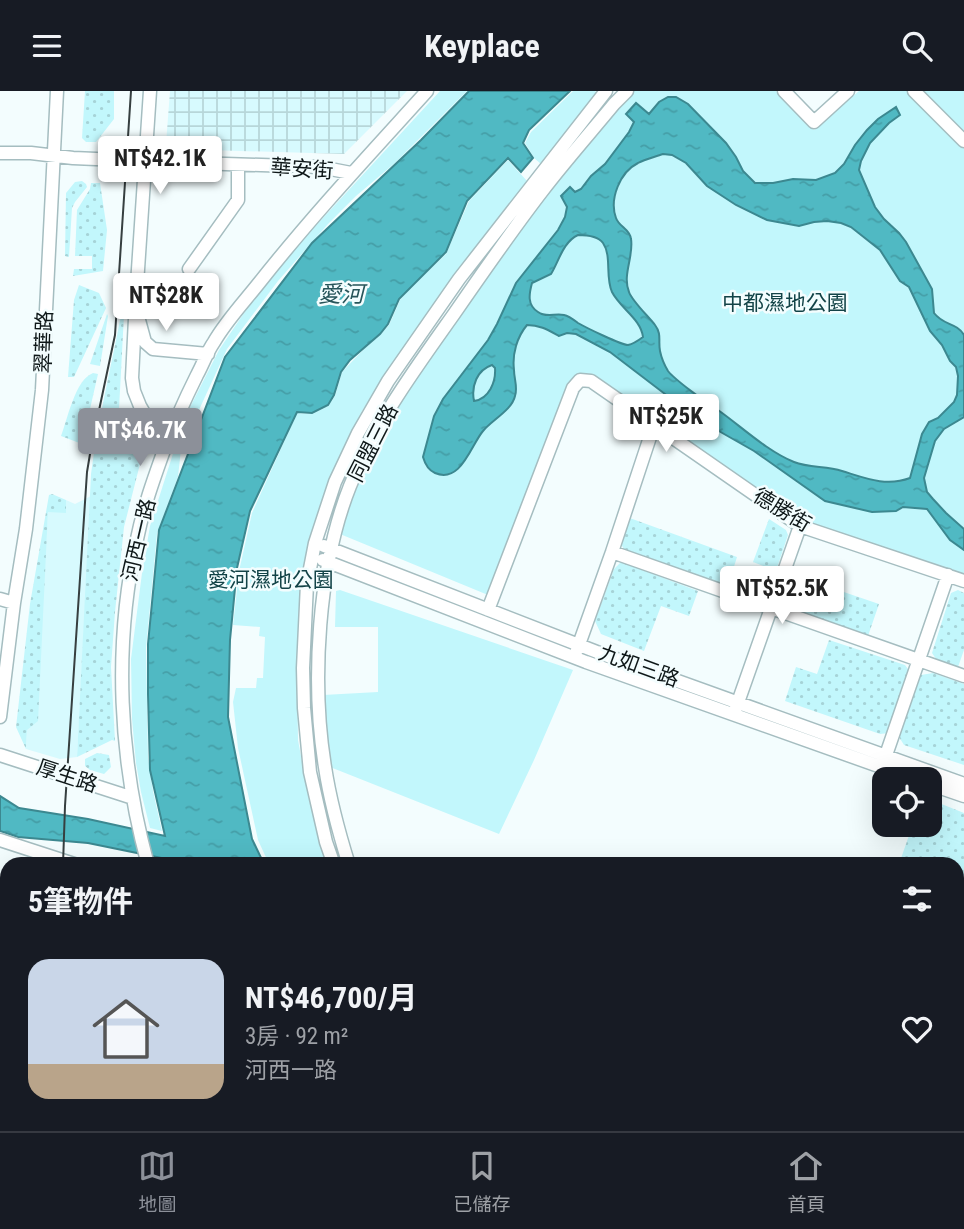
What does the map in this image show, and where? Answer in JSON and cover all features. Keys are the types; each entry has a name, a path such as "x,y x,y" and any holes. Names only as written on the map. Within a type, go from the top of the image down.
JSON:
{"street":[{"name":"翠華路","path":"0,716 42,390 57,91"},
{"path":"150,91 132,361 134,391 140,406 156,432 169,438"},
{"name":"河西一路","path":"147,857 133,798 125,746 122,699 126,603 132,558 143,515 177,414 214,341 280,256 351,173 427,91"},
{"name":"同盟三路","path":"331,857 310,772 304,708 304,659 307,585 314,549 335,482 358,433 388,381 459,279 606,91"},
{"name":"同盟三路","path":"346,857 325,769 319,709 324,587 337,524 350,486 371,441 403,386 543,190 627,91"},
{"path":"784,91 814,122 848,91"},
{"path":"914,91 964,141"},
{"name":"華安街","path":"0,153 320,167 351,173"},
{"path":"189,269 238,200 238,165"},
{"path":"136,299 142,336 148,346 153,349 208,354"},
{"name":"德勝街","path":"488,610 573,388 580,380 590,381 800,526 964,581"},
{"path":"576,651 654,425"},
{"path":"736,709 800,526"},
{"name":"九如三路","path":"314,549 884,767"},
{"path":"612,552 964,676"},
{"name":"九如三路","path":"330,555 488,610 576,651"},
{"path":"886,755 948,575"},
{"path":"0,599 14,603"},
{"path":"304,659 320,659"},
{"name":"九如三路","path":"736,709 886,755 964,784"},
{"name":"厚生路","path":"0,755 133,798"},
{"path":"310,772 325,769"},
{"path":"942,788 964,796"},
{"path":"0,841 52,857"}],"shaded area":[{"path":"170,91 407,91 344,154 174,149 166,144"},
{"path":"91,496 77,757 60,759 26,749 42,613 48,512 66,512 66,500 75,504"}],"green space":[{"path":"85,91 114,91 114,119 96,142 86,142 82,138"},
{"path":"440,91 467,91 395,163 328,224 278,281 227,349 181,449 178,477 157,534 146,648 148,757 162,831 150,828 136,763 131,659 150,526 184,419 219,350 286,258"},
{"path":"573,91 595,91 600,95 541,164 525,143 531,132"},
{"name":"中都濕地公園","path":"634,91 776,91 814,130 859,91 964,91 964,580 800,526 581,380 488,595 340,534 358,479 404,395 475,290 548,191"},
{"name":"愛河濕地公園","path":"508,160 527,181 387,372 362,411 339,458 325,495 297,665 298,740 309,800 326,857 266,857 258,840 238,748 233,702 236,688 256,688 257,678 263,678 265,637 259,636 260,627 233,625 239,571 252,513 297,413 312,414 328,406 335,396 342,372 389,325 400,300 410,288 446,254 469,201"},
{"path":"82,181 87,187 72,208 69,257 65,256 66,193 75,182"},
{"path":"91,183 100,183 107,230 103,271 73,276 74,269 92,269 92,256 75,256 77,210"},
{"path":"79,285 99,293 106,308 74,377 68,377 74,300"},
{"path":"107,314 100,366 90,364"},
{"path":"121,315 124,315 119,409 139,453 140,464 124,527 115,612 111,667 115,741 77,757 91,474"},
{"path":"93,373 98,374 82,444 61,436 81,383"},
{"path":"49,495 66,500 66,513 48,512 38,721 27,730 26,749 16,727 30,604"},
{"path":"627,517 737,557 728,586 624,549 620,543"},
{"path":"769,519 786,530 788,535 776,571 753,562"},
{"path":"621,562 698,591 689,616 661,606 644,651 601,634 595,621 614,569"},
{"path":"791,574 879,604 868,636 782,607"},
{"path":"340,590 573,670 499,834 330,767 323,695 378,692 378,627 335,627 336,591"},
{"path":"958,590 964,593 964,650 958,667 936,659 932,653 951,593"},
{"path":"829,640 905,665 911,673 889,733 880,734 785,701 796,667 817,674"},
{"path":"933,673 964,684 964,765 904,745 899,737 921,675"},
{"path":"97,753 109,755 111,767 104,774 85,766 85,759"},
{"path":"942,804 964,813 964,857 901,857 908,837 942,837"}],"water":[{"name":"愛河","path":"469,91 570,91 529,130 523,143 533,158 521,172 508,158 467,201 446,252 399,299 388,324 380,334 350,360 341,372 328,405 312,413 297,412 250,511 237,568 230,640 228,717 252,839 261,857 156,857 88,843 18,837 0,831 0,796 19,808 88,819 165,836 150,770 148,694 148,644 159,530 225,357 312,243"},
{"path":"668,97 676,97 688,104 726,143 743,171 755,183 793,179 816,180 835,173 867,130 896,107 900,115 870,143 859,170 875,207 906,242 932,289 934,313 964,335 964,417 944,429 935,441 924,478 927,492 964,529 964,550 950,540 927,509 903,507 896,511 872,512 825,501 754,451 703,422 610,352 576,334 559,336 536,326 527,325 516,346 516,393 510,406 483,431 464,461 452,473 435,473 427,467 423,457 434,416 443,399 488,340 516,283 558,230 567,207 561,196 570,187 575,192 581,189 605,164 629,132 634,122 626,114 636,103 649,114 659,102","holes":["663,154 672,155 686,163 707,186 736,205 767,220 799,226 827,221 841,223 851,227 880,250 900,281 909,287 930,331 956,367 958,376 954,402 938,418 929,422 922,434 910,478 892,482 876,481 836,469 794,462 764,445 668,371 659,347 657,328 629,292 627,279 631,239 629,233 617,221 614,211 615,195 621,179 632,167","578,235 595,237 606,248 612,292 634,319 643,337 634,343 628,345 618,342 568,316 544,315 530,303 532,283 551,274 565,247","492,365 495,368 493,384 484,397 474,401 476,379"]}],"tram line":[{"path":"63,857 87,472 115,335 131,91"}]}
